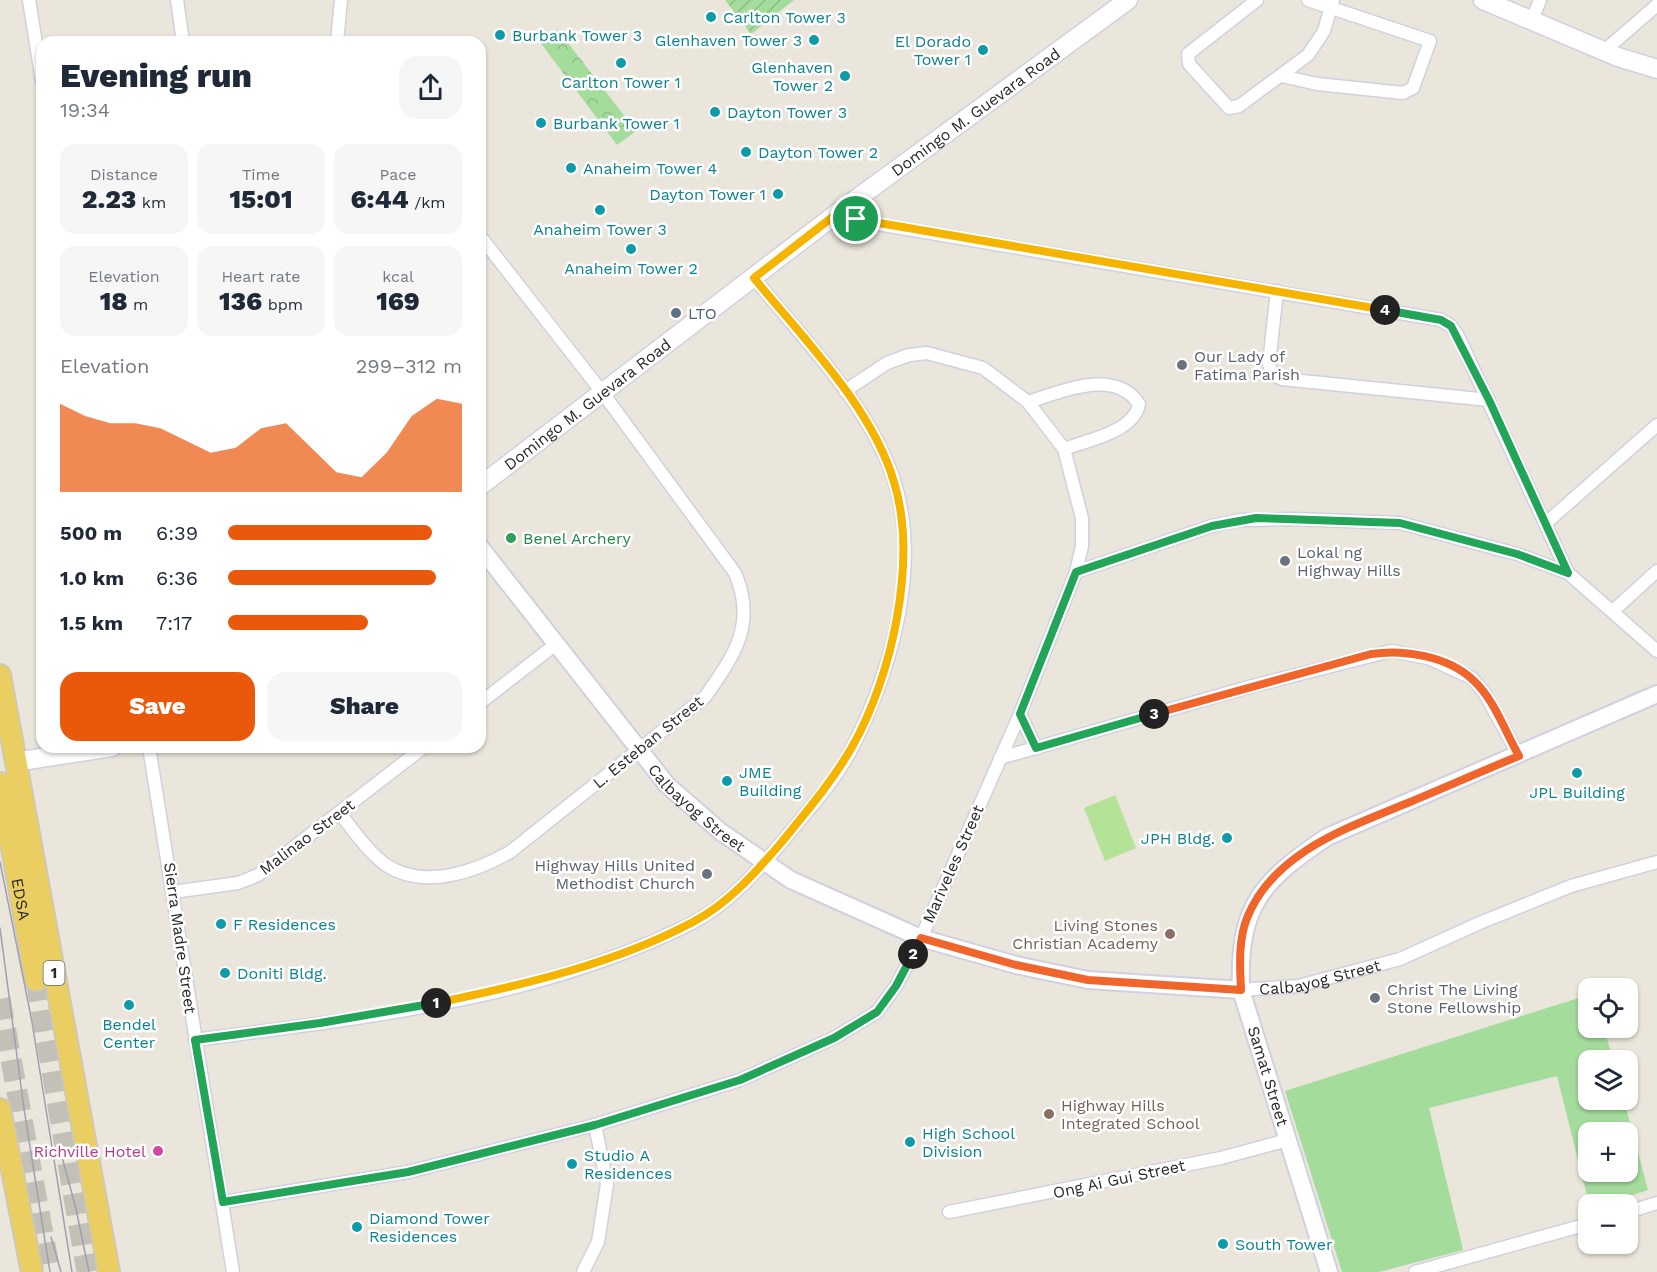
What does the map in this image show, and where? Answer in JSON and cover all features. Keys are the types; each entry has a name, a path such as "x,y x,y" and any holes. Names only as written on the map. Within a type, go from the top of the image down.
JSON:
{"highway":[{"name":"1","path":"0,675 109,1272"},
{"name":"EDSA","path":"0,783 36,980"},
{"path":"0,1108 32,1272"}],"main road":[{"name":"Domingo M. Guevara Road","path":"486,481 844,208 1128,0"},
{"path":"1483,0 1604,51 1657,69"},
{"path":"15,762 73,753"}],"street":[{"path":"29,0 36,44"},
{"path":"177,0 182,36"},
{"path":"338,36 341,0"},
{"path":"1257,0 1192,48 1187,58 1189,64 1225,105 1234,109 1282,76 1316,46 1332,4"},
{"path":"1282,76 1317,84 1403,93 1413,88 1430,41 1332,4 1308,0"},
{"path":"1532,20 1540,0"},
{"path":"1604,51 1657,5"},
{"path":"844,208 856,219 866,222 1441,320 1451,326 1458,336 1568,573"},
{"name":"L. Esteban Street","path":"340,813 384,864 402,874 448,876 488,865 510,852 640,751 705,697 725,669 738,643 744,622 744,594 735,573 602,392 486,244"},
{"path":"195,1040 406,1009 496,991 585,966 693,922 726,902 763,863 829,784 853,746 882,677 896,624 903,568 900,507 890,469 872,434 845,391 754,278"},
{"path":"1277,291 1269,364 1272,374 1282,380 1489,400"},
{"name":"Mariveles Street","path":"223,1202 408,1172 595,1125 740,1080 857,1026 877,1012 896,986 921,938 1020,714 1076,572 1082,546 1082,518 1064,449 1028,402 983,368 927,353 909,355 887,363 845,391"},
{"path":"1028,402 1084,385 1121,388 1135,397 1139,404 1137,415 1129,424 1064,449"},
{"path":"1546,523 1657,425"},
{"path":"1076,572 1212,526 1256,518 1400,523 1517,554 1568,573 1657,651"},
{"name":"Calbayog Street","path":"486,555 667,785 721,832 763,863 822,896 921,938 1016,965 1088,980 1241,990 1298,986 1400,959 1482,922 1571,886 1657,862"},
{"path":"1613,611 1657,571"},
{"path":"486,698 556,644"},
{"path":"1000,758 1252,686 1391,651 1428,658 1472,678 1485,694 1519,756"},
{"name":"Samat Street","path":"1329,1272 1241,990 1240,952 1247,919 1268,885 1289,863 1327,837 1519,756 1657,694"},
{"path":"1020,714 1036,748"},
{"name":"Sierra Madre Street","path":"150,753 233,1272"},
{"name":"Malinao Street","path":"173,892 238,883 258,875 416,753"},
{"path":"583,1272 598,1242 607,1184 595,1125"},
{"name":"Ong Ai Gui Street","path":"949,1212 1221,1158 1288,1140"},
{"path":"1638,1209 1657,1203"},
{"path":"1415,1272 1578,1227"}],"green space":[{"path":"725,0 794,0 751,34"},
{"path":"558,30 636,131 617,145 540,42"},
{"path":"1115,795 1136,848 1105,861 1084,808"},
{"path":"1578,998 1578,1038 1607,1038 1610,1050 1578,1050 1578,1110 1627,1110 1630,1122 1578,1122 1578,1160 1557,1076 1429,1108 1463,1250 1379,1272 1342,1272 1285,1091"},
{"path":"1638,1152 1648,1190 1635,1194 1586,1194 1584,1182 1638,1182"}],"tunnel":[{"path":"36,980 87,1272"},
{"path":"0,999 50,1272"}],"tram line":[{"path":"0,862 32,1022 72,1272"},
{"path":"0,928 24,1109 50,1272"},
{"path":"61,1153 89,1272"},
{"path":"51,1237 61,1272"}],"place":[{"name":"Carlton Tower 3","path":"711,17"},
{"name":"Burbank Tower 3","path":"500,35"},
{"name":"Glenhaven Tower 3","path":"814,40"},
{"name":"El Dorado Tower 1","path":"983,50"},
{"name":"Carlton Tower 1","path":"621,63"},
{"name":"Glenhaven Tower 2","path":"845,76"},
{"name":"Dayton Tower 3","path":"715,112"},
{"name":"Burbank Tower 1","path":"541,123"},
{"name":"Dayton Tower 2","path":"746,152"},
{"name":"Anaheim Tower 4","path":"571,168"},
{"name":"Dayton Tower 1","path":"778,194"},
{"name":"Anaheim Tower 3","path":"600,210"},
{"name":"Anaheim Tower 2","path":"631,249"},
{"name":"LTO","path":"676,313"},
{"name":"Our Lady of Fatima Parish","path":"1182,365"},
{"name":"Benel Archery","path":"511,538"},
{"name":"Lokal ng Highway Hills","path":"1285,561"},
{"name":"JPL Building","path":"1577,773"},
{"name":"JME Building","path":"727,781"},
{"name":"JPH Bldg.","path":"1227,838"},
{"name":"Highway Hills United Methodist Church","path":"707,874"},
{"name":"F Residences","path":"221,924"},
{"name":"Living Stones Christian Academy","path":"1170,934"},
{"name":"Doniti Bldg.","path":"225,973"},
{"name":"Christ The Living Stone Fellowship","path":"1375,998"},
{"name":"Bendel Center","path":"129,1005"},
{"name":"Highway Hills Integrated School","path":"1049,1114"},
{"name":"High School Division","path":"910,1142"},
{"name":"Richville Hotel","path":"158,1151"},
{"name":"Studio A Residences","path":"572,1164"},
{"name":"Diamond Tower Residences","path":"357,1227"},
{"name":"South Tower","path":"1223,1244"}],"route":[{"path":"844,208 856,219 1441,320 1451,326 1458,336 1568,573 1517,554 1400,523 1256,518 1212,526 1076,572 1020,714 1036,748 1252,686 1371,654 1391,651 1428,658 1450,666 1472,678 1485,694 1519,756 1327,837 1289,863 1256,901 1247,919 1240,952 1241,990 1088,980 1016,965 921,938 896,986 877,1012 834,1038 740,1080 595,1125 408,1172 223,1202 195,1040 406,1009 496,991 585,966 655,939 693,922 726,902 763,863 829,784 853,746 882,677 895,634 903,568 900,507 890,469 872,434 845,391 754,278 844,208"}]}
